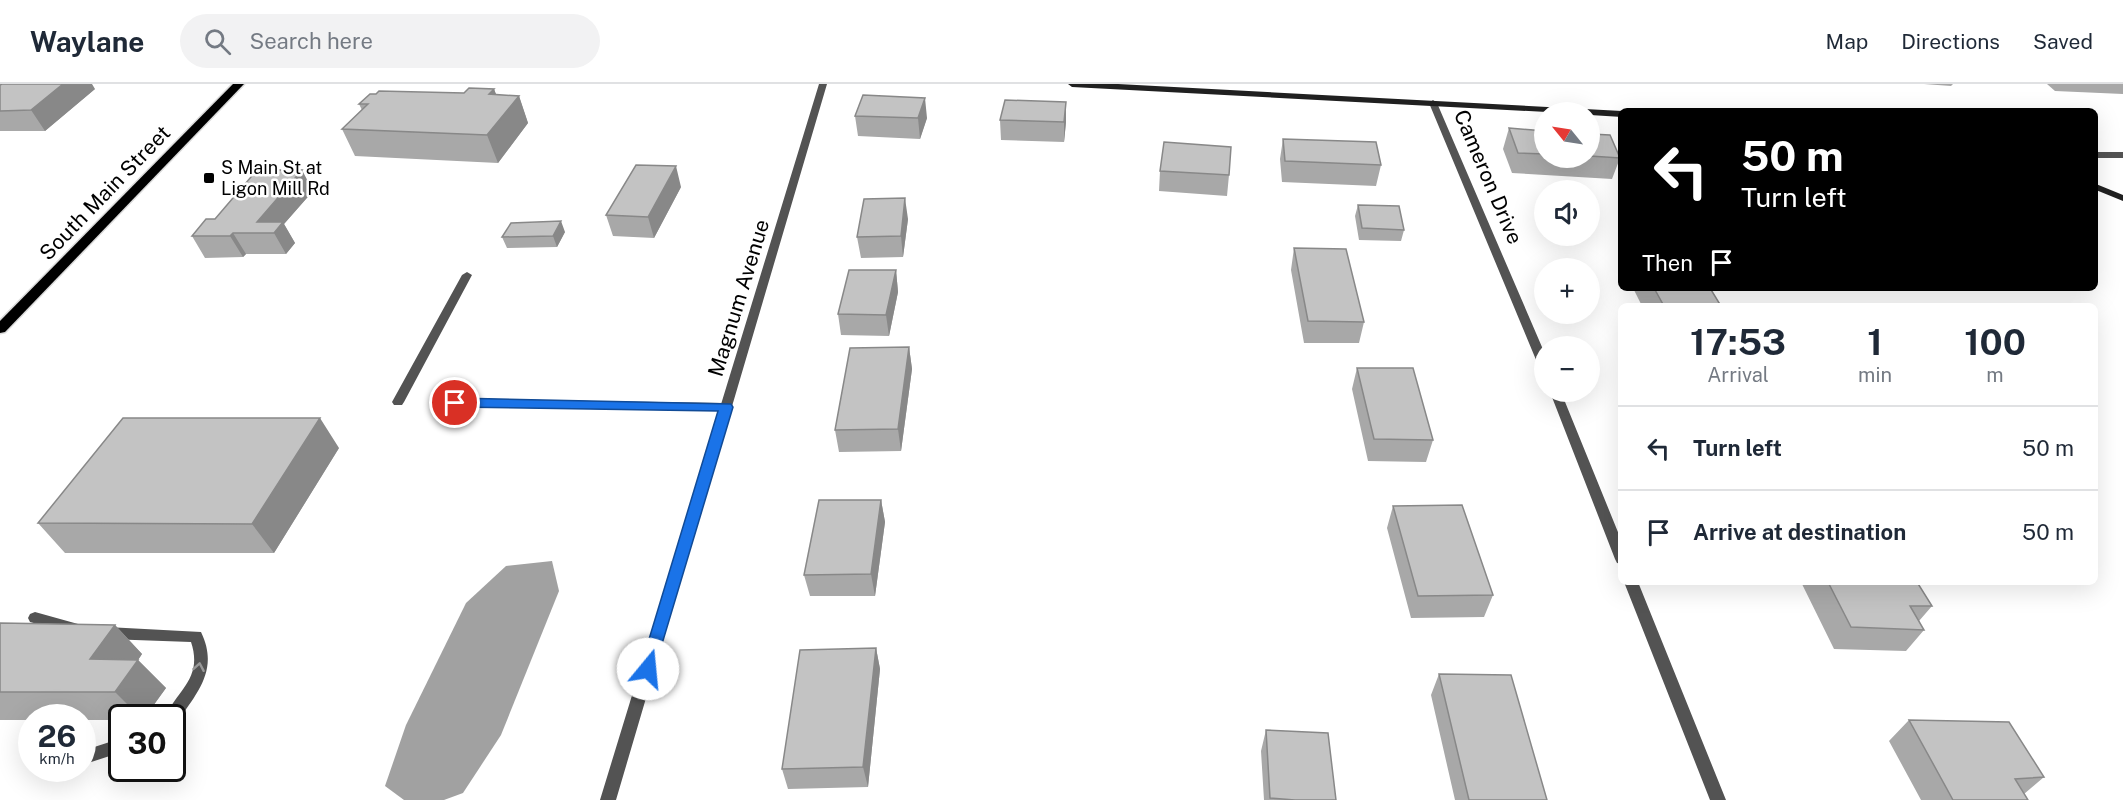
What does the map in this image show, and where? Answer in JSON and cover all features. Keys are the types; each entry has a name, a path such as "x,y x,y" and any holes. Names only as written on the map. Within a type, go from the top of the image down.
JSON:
{"main road":[{"name":"South Main Street","path":"0,329 239,84"},
{"path":"1072,84 1618,114"},
{"path":"2098,188 2123,198"}],"street":[{"name":"Magnum Avenue","path":"608,800 824,84"},
{"name":"Cameron Drive","path":"1433,103 1534,341"},
{"path":"2098,155 2123,155"},
{"path":"398,402 467,275"},
{"path":"1559,402 1618,549"},
{"path":"455,403 726,407"},
{"path":"1632,585 1718,800"},
{"path":"35,618 87,632 196,636 202,654 197,682 181,704"}],"shaded area":[{"path":"552,561 559,591 501,735 463,793 444,800 404,800 385,786 406,725 466,603 506,566"}],"building":[{"path":"63,84 31,110 0,111 0,85"},
{"path":"469,88 494,89 489,94 519,96 487,135 342,129 368,104 359,104 370,94 376,94 379,91 464,93"},
{"path":"863,95 925,98 918,118 855,116"},
{"path":"1005,100 1066,102 1064,122 1000,120"},
{"path":"1509,128 1534,130 1534,154 1518,153"},
{"path":"1600,134 1610,135 1618,158 1600,157"},
{"path":"1283,139 1376,142 1381,165 1285,161"},
{"path":"1164,142 1231,147 1229,175 1160,171"},
{"path":"636,165 676,166 648,217 606,215"},
{"path":"257,170 302,170 257,222 283,222 274,233 192,236 206,219 215,219"},
{"path":"905,198 901,236 857,237 864,199"},
{"path":"1358,205 1399,206 1404,230 1362,228"},
{"path":"561,221 553,236 502,237 511,223"},
{"path":"1294,248 1346,249 1364,322 1308,321"},
{"path":"849,270 896,270 886,315 838,314"},
{"path":"1656,291 1712,291 1719,303 1662,303"},
{"path":"909,347 898,429 835,430 850,348"},
{"path":"1357,368 1413,368 1433,440 1374,439"},
{"path":"123,418 320,418 252,524 38,523"},
{"path":"819,500 881,500 871,574 804,575"},
{"path":"1462,505 1493,595 1418,596 1393,506"},
{"path":"1830,585 1919,585 1932,606 1910,606 1924,630 1851,627"},
{"path":"0,623 115,625 90,659 138,660 115,692 0,692"},
{"path":"876,648 863,767 782,769 800,650"},
{"path":"1439,674 1511,675 1547,800 1469,800"},
{"path":"1909,720 2009,722 2044,777 2015,779 2028,800 1953,800"},
{"path":"1266,730 1328,733 1336,800 1270,798"}],"place":[{"name":"S Main St at Ligon Mill Rd","path":"209,178"}],"route":[{"path":"455,403 726,407 648,669"}]}
